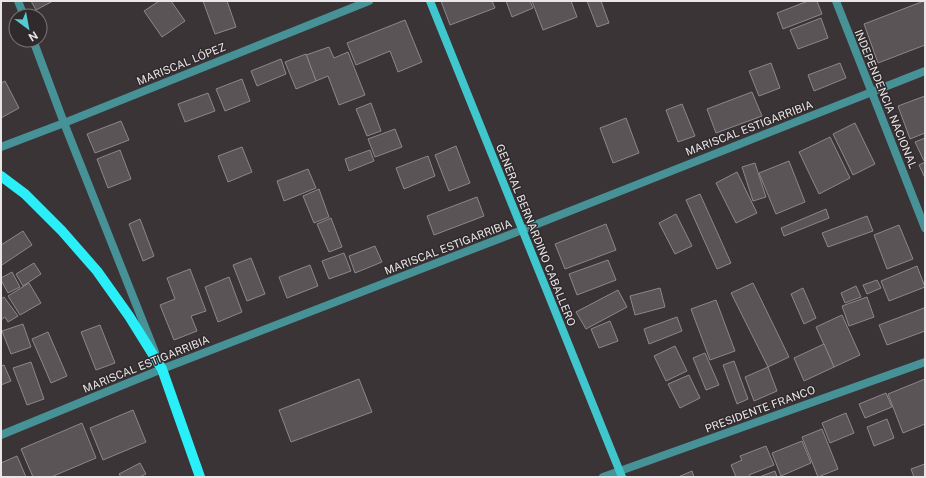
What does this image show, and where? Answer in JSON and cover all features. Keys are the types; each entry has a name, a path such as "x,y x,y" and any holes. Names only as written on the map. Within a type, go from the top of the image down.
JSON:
{"main road":[{"path":"1,176 25,194 62,231 97,272 129,316 162,369 200,477"}],"street":[{"name":"MARISCAL LÓPEZ","path":"1,147 369,1"},
{"name":"GENERAL BERNARDINO CABALLERO","path":"430,1 621,474"},
{"name":"INDEPENDENCIA NACIONAL","path":"836,1 925,228"},
{"path":"36,48 64,123 162,369"},
{"name":"MARISCAL ESTIGARRIBIA","path":"1,435 162,369 522,230 925,71"},
{"name":"PRESIDENTE FRANCO","path":"603,477 621,474 925,362"}],"building":[{"path":"31,1 53,1 40,8 35,8"},
{"path":"159,1 171,1 185,21 162,37 144,11"},
{"path":"203,1 227,1 236,27 215,34"},
{"path":"441,1 492,1 495,8 450,25"},
{"path":"506,1 530,1 533,8 512,17"},
{"path":"532,1 571,1 577,17 543,30"},
{"path":"587,1 601,1 609,23 597,27"},
{"path":"808,1 817,1 822,14 783,29 777,13"},
{"path":"924,1 925,45 878,63 864,24"},
{"path":"821,18 828,38 798,49 790,30"},
{"path":"405,20 422,62 398,72 390,51 356,65 347,43"},
{"path":"329,47 334,58 348,52 365,95 339,105 328,76 316,81 306,55"},
{"path":"306,54 316,81 296,89 285,62"},
{"path":"281,59 286,74 257,86 251,71"},
{"path":"771,63 780,88 759,96 749,71"},
{"path":"840,63 846,78 814,91 808,75"},
{"path":"242,79 250,101 225,111 216,89"},
{"path":"5,81 19,108 1,118 1,83"},
{"path":"752,92 762,116 716,133 707,109"},
{"path":"208,93 215,111 185,122 178,104"},
{"path":"925,96 925,133 910,139 898,106"},
{"path":"371,103 381,131 367,136 356,109"},
{"path":"682,104 695,136 678,142 666,110"},
{"path":"626,118 639,153 613,163 600,128"},
{"path":"121,121 129,140 95,153 87,134"},
{"path":"855,123 875,164 853,175 833,134"},
{"path":"395,129 402,147 375,157 368,139"},
{"path":"830,137 850,178 819,194 799,152"},
{"path":"925,138 925,160 924,161 915,142"},
{"path":"456,146 470,183 449,191 435,155"},
{"path":"242,147 252,172 228,182 218,156"},
{"path":"120,150 131,179 108,188 97,159"},
{"path":"370,150 374,161 349,171 345,159"},
{"path":"428,156 435,176 404,189 396,168"},
{"path":"789,161 805,202 776,214 759,173"},
{"path":"925,162 925,178 919,165"},
{"path":"755,163 766,197 753,201 742,167"},
{"path":"308,169 316,188 284,201 277,181"},
{"path":"737,172 757,213 736,223 716,183"},
{"path":"319,189 329,217 314,223 303,196"},
{"path":"700,194 731,263 717,269 686,200"},
{"path":"477,197 484,216 434,235 427,216"},
{"path":"826,209 829,218 784,236 781,228"},
{"path":"676,214 692,246 675,254 659,223"},
{"path":"867,216 873,231 828,247 822,233"},
{"path":"331,218 342,247 329,252 317,224"},
{"path":"140,219 154,256 143,261 129,224"},
{"path":"606,224 616,250 565,269 555,244"},
{"path":"899,225 913,259 887,269 874,235"},
{"path":"23,231 32,245 2,265 1,245"},
{"path":"375,246 382,262 355,273 349,256"},
{"path":"344,253 351,271 329,279 322,261"},
{"path":"251,258 265,294 247,301 233,265"},
{"path":"608,260 616,280 577,295 569,274"},
{"path":"34,263 41,274 23,286 16,274"},
{"path":"310,265 318,286 287,298 279,277"},
{"path":"917,266 925,287 889,301 881,281"},
{"path":"190,269 206,311 191,316 197,331 174,340 160,305 175,299 167,278"},
{"path":"12,272 20,287 8,293 1,278"},
{"path":"229,277 242,312 218,322 205,287"},
{"path":"877,280 881,288 867,294 863,285"},
{"path":"29,283 41,303 20,315 8,296"},
{"path":"753,283 789,357 768,367 731,293"},
{"path":"856,286 861,297 845,303 841,293"},
{"path":"660,288 665,307 635,315 630,296"},
{"path":"803,288 816,318 804,324 791,294"},
{"path":"618,290 627,307 586,329 576,312"},
{"path":"4,297 18,316 8,322 5,317 1,320 1,299"},
{"path":"867,297 874,317 849,326 842,306"},
{"path":"716,300 735,351 710,360 691,309"},
{"path":"924,308 925,331 887,345 879,325"},
{"path":"842,315 860,355 834,367 816,327"},
{"path":"677,317 682,331 649,344 644,329"},
{"path":"610,321 618,341 599,348 591,329"},
{"path":"23,324 31,347 11,354 2,331"},
{"path":"100,325 115,363 96,370 81,332"},
{"path":"48,332 67,376 51,383 32,339"},
{"path":"824,344 834,367 804,381 794,358"},
{"path":"675,346 687,371 666,381 654,356"},
{"path":"705,353 719,385 706,390 693,358"},
{"path":"734,361 748,399 737,404 723,365"},
{"path":"31,362 44,399 27,405 13,368"},
{"path":"4,365 11,381 1,385 1,366"},
{"path":"768,367 777,391 754,401 745,377"},
{"path":"689,375 700,398 680,408 668,384"},
{"path":"359,379 372,412 291,442 279,410"},
{"path":"925,379 925,424 903,433 888,394"},
{"path":"886,393 892,407 865,418 859,404"},
{"path":"133,410 146,442 103,460 90,428"},
{"path":"846,413 854,433 830,443 822,423"},
{"path":"887,419 894,438 874,446 867,427"},
{"path":"82,423 96,458 51,477 33,477 21,449"},
{"path":"822,429 838,469 818,477 802,437"},
{"path":"802,441 811,463 781,476 772,453"},
{"path":"766,446 774,465 749,475 750,477 736,477 731,465 742,460 740,456"},
{"path":"17,456 26,477 1,477 1,463"},
{"path":"140,463 146,474 139,477 121,477 119,474"},
{"path":"925,464 925,477 914,477 911,469"},
{"path":"692,471 694,477 678,477"},
{"path":"775,471 777,477 759,477"}]}
